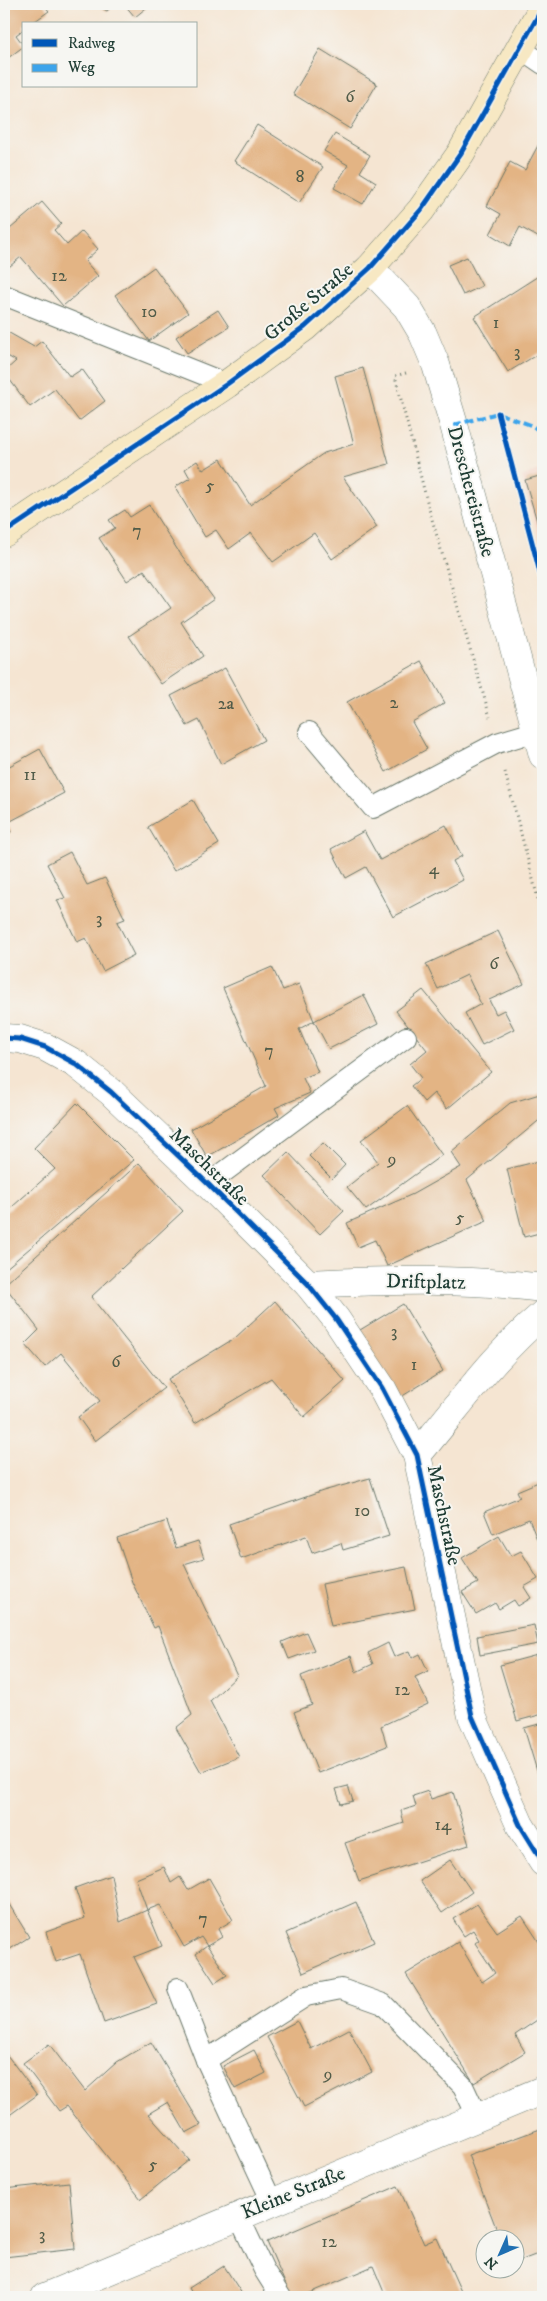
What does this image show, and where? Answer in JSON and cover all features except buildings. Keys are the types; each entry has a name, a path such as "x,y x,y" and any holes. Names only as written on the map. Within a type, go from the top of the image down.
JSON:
{"main road":[{"name":"Große Straße","path":"4,533 227,384 305,327 370,268 421,210 462,153 543,7"}],"street":[{"name":"Dreschereistraße","path":"370,268 407,307 423,334 436,365 457,435 540,743"},
{"name":"Maschstraße","path":"4,1038 20,1039 45,1047 76,1064 111,1092 208,1184 308,1284 336,1319 382,1388 417,1455 472,1716 520,1825 543,1862"},
{"name":"Driftplatz","path":"308,1284 402,1279 500,1282 543,1288"},
{"path":"417,1455 476,1380 519,1334 543,1314"},
{"name":"Kleine Straße","path":"45,2297 238,2215 543,2090"}],"lane":[{"path":"520,49 543,64"},
{"path":"4,295 227,384"},
{"name":"Dreschereistraße","path":"309,732 373,808 497,743 540,743"},
{"name":"Maschstraße","path":"208,1184 406,1036"},
{"path":"178,1988 206,2060 272,2202"},
{"path":"206,2060 306,1996 341,1989 383,2004 463,2086 477,2116"},
{"path":"238,2215 264,2270 281,2297"}],"path":[{"path":"436,365 394,376 429,509 497,743 543,918"}],"shaded area":[{"path":"543,468 543,552 522,477"}],"marked path":[{"path":"454,425 498,413 533,426 543,434"}],"cycle path":[{"path":"4,533 227,384 305,327 370,268 421,210 461,153 543,7"},
{"path":"498,413 543,584"},
{"path":"4,1038 20,1039 45,1047 76,1064 111,1092 208,1184 308,1284 336,1319 382,1388 417,1455 472,1716 520,1825 543,1862"}]}
